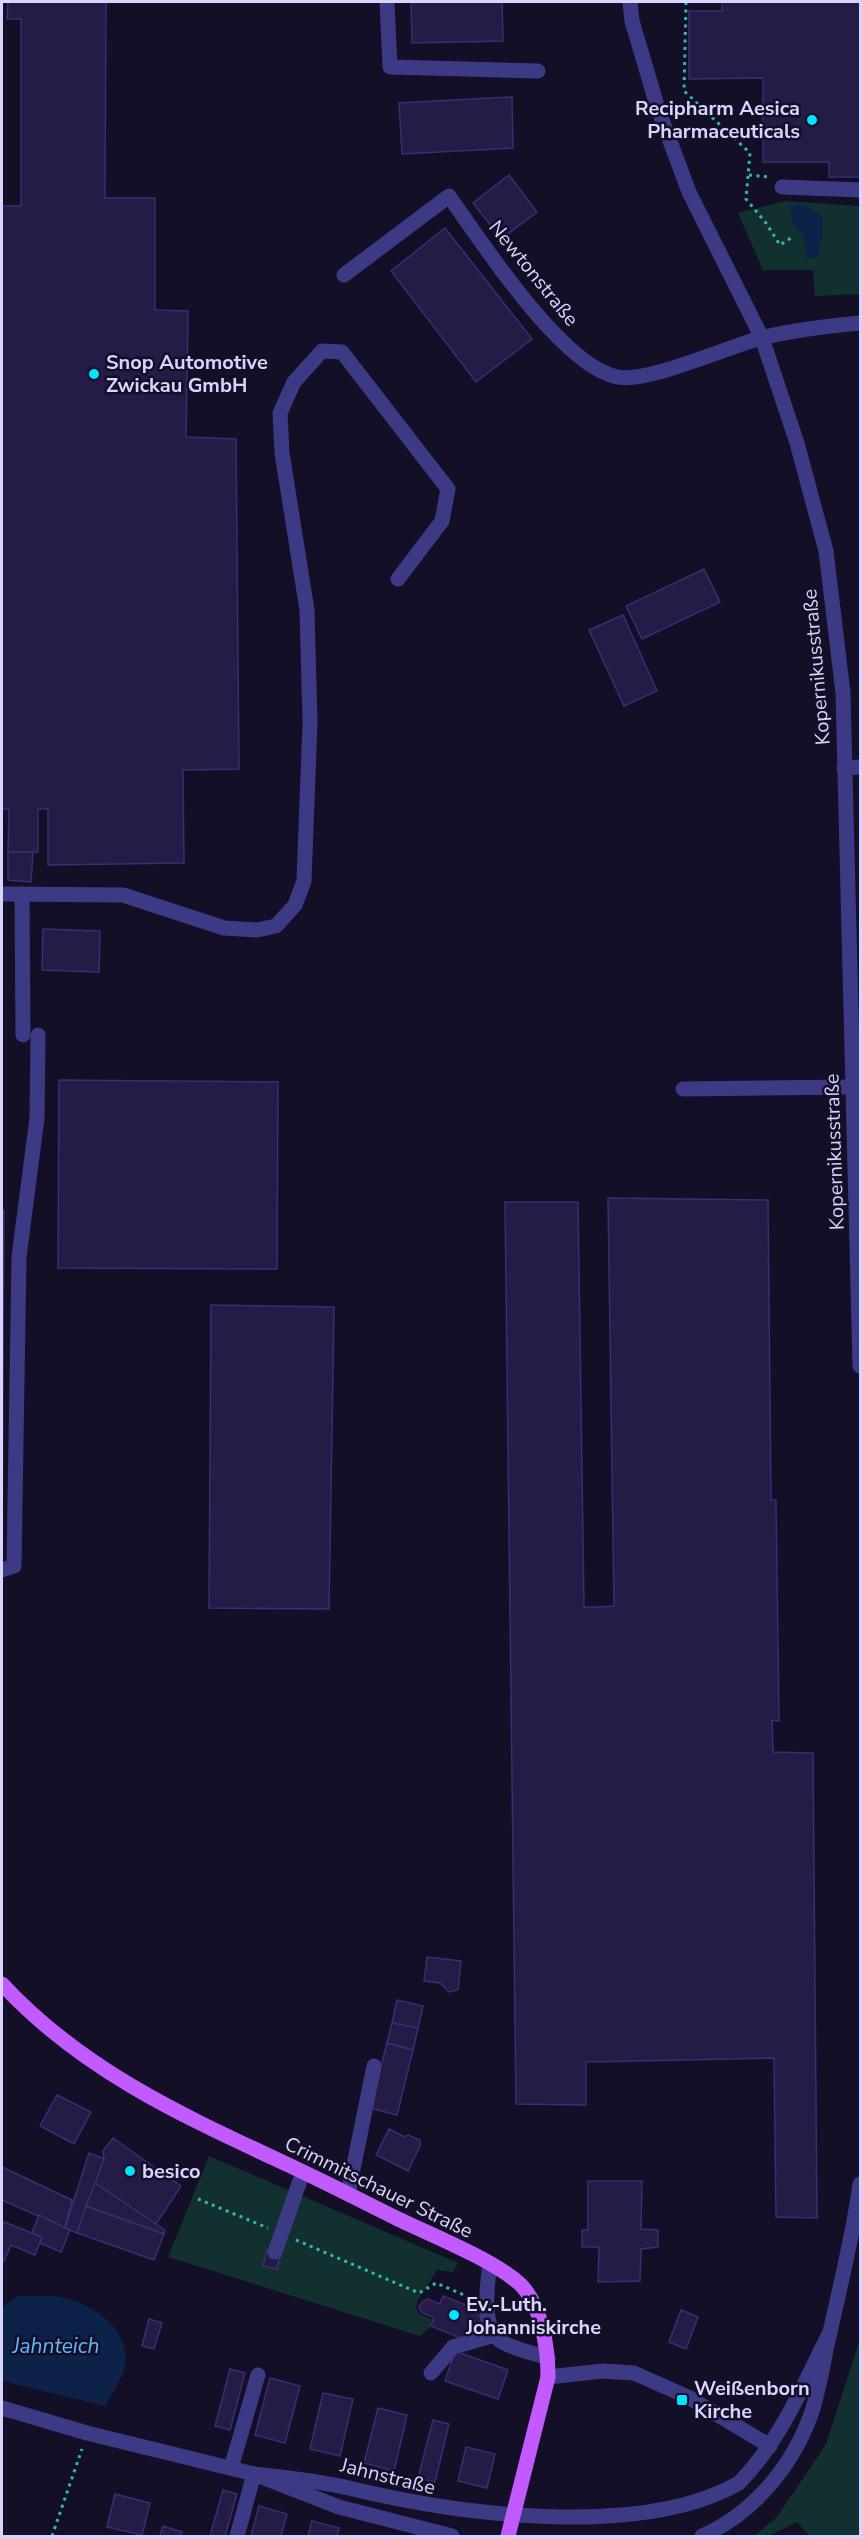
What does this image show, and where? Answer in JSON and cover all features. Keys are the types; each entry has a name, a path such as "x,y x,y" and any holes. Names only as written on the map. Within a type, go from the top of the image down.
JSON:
{"main road":[{"name":"Crimmitschauer Straße","path":"2,1984 69,2047 122,2082 176,2113 303,2172 490,2264 519,2284 528,2294 543,2328 548,2358 548,2377 509,2531"}],"street":[{"path":"387,2 390,67 538,71"},
{"name":"Kopernikusstraße","path":"630,2 632,21 658,109 689,192 762,338 797,443 826,551 843,693 852,1087 858,1185 861,1366"},
{"path":"782,188 861,190"},
{"name":"Newtonstraße","path":"344,275 449,196 539,317 566,346 596,370 618,377 641,377 762,338 861,323"},
{"path":"2,894 123,895 224,928 257,930 276,926 295,905 304,881 310,722 308,621 282,453 280,413 294,382 322,351 342,352 448,489 442,521 398,579"},
{"path":"844,768 861,767"},
{"path":"2,1570 14,1566 19,1257 37,1118 22,894"},
{"path":"683,1089 852,1087"},
{"path":"348,2194 374,2066"},
{"path":"274,2252 303,2172"},
{"path":"702,2536 735,2518 755,2501 787,2461 810,2417 851,2244 861,2184"},
{"path":"490,2264 486,2304 495,2335 503,2342 548,2358"},
{"path":"684,2520 716,2502 737,2485 770,2445 792,2409 830,2332"},
{"path":"431,2373 453,2347 495,2335"},
{"path":"548,2377 603,2371 634,2373 688,2397 770,2445"},
{"path":"231,2468 258,2375"},
{"name":"Jahnstraße","path":"2,2408 87,2433 255,2474 326,2483 509,2531"},
{"path":"237,2536 255,2474"},
{"name":"Jahnstraße","path":"255,2474 348,2510 452,2536"},
{"path":"509,2531 546,2532"}],"path":[{"path":"686,2 684,91 750,153 746,199 766,223 780,245 794,236"},
{"path":"198,2199 420,2294 436,2283 486,2304"},
{"path":"53,2536 87,2433"}],"green space":[{"path":"786,201 860,206 860,294 815,296 813,270 763,270 738,213"},
{"path":"209,2156 458,2263 453,2272 437,2270 418,2300 416,2306 419,2314 432,2319 430,2327 420,2336 168,2257"},
{"path":"860,2339 860,2536 809,2536 797,2522 769,2536 754,2536 777,2517 826,2444"}],"water":[{"path":"789,205 805,205 822,216 822,240 816,258 807,259 803,236 794,227"},
{"name":"Jahnteich","path":"18,2296 63,2297 92,2309 111,2324 123,2344 125,2356 123,2374 105,2406 2,2381 2,2312 4,2306"}],"building":[{"name":"Snop Automotive Zwickau GmbH","path":"8,2 106,2 105,198 155,198 155,310 188,311 186,437 236,439 239,769 183,770 184,863 48,865 48,809 38,809 38,852 8,852 9,809 2,809 2,206 21,206 21,19 7,19"},
{"path":"411,2 502,2 503,41 412,43"},
{"name":"Recipharm Aesica Pharmaceuticals","path":"722,2 860,2 860,177 829,177 829,162 763,162 763,78 689,79 689,11 722,11"},
{"path":"512,97 513,148 402,154 399,103"},
{"path":"509,175 537,212 501,239 473,203"},
{"path":"445,228 532,339 476,382 391,271"},
{"path":"704,569 720,602 642,639 626,606"},
{"path":"623,615 657,691 624,706 589,630"},
{"path":"8,852 33,852 31,882 8,880"},
{"path":"43,929 100,931 99,972 42,970"},
{"path":"59,1080 278,1082 277,1269 58,1268"},
{"path":"608,1198 768,1200 771,1500 776,1500 779,1721 772,1720 773,1752 813,1753 817,2218 776,2217 774,2058 586,2062 586,2105 516,2104 505,1202 578,1202 584,1607 599,1607 614,1606"},
{"path":"2,1210 4,1210 2,1557"},
{"path":"211,1305 334,1307 329,1609 209,1608"},
{"path":"427,1957 461,1961 458,1990 449,1992 440,1983 424,1981"},
{"path":"397,2000 423,2006 418,2028 392,2023"},
{"path":"392,2023 418,2028 413,2050 387,2043"},
{"path":"387,2043 413,2050 397,2115 370,2108"},
{"path":"57,2095 91,2112 74,2144 40,2126"},
{"path":"389,2129 405,2137 408,2135 420,2140 420,2146 408,2171 376,2155"},
{"name":"besico","path":"113,2138 181,2186 156,2224 95,2183 104,2159 103,2151"},
{"path":"89,2153 104,2159 77,2233 65,2228"},
{"path":"2,2167 72,2200 65,2228 2,2200"},
{"path":"588,2181 642,2181 641,2229 658,2230 658,2247 641,2249 640,2281 598,2282 599,2247 582,2247 582,2230 588,2230"},
{"path":"95,2183 165,2230 164,2234 86,2206"},
{"path":"86,2206 164,2234 154,2260 77,2233"},
{"path":"39,2215 70,2230 61,2252 40,2243 42,2237 32,2233"},
{"path":"4,2222 42,2237 35,2255 11,2245 4,2261 2,2260"},
{"path":"267,2250 281,2253 277,2269 263,2266"},
{"name":"Ev.-Luth. Johanniskirche","path":"443,2296 474,2308 481,2318 475,2333 463,2339 431,2326 434,2317 422,2313 419,2307 428,2299 440,2304"},
{"path":"681,2310 698,2317 686,2349 669,2342"},
{"path":"149,2319 162,2323 154,2349 142,2346"},
{"path":"455,2351 508,2370 498,2399 445,2381"},
{"path":"230,2369 245,2373 230,2430 215,2426"},
{"path":"270,2378 300,2386 285,2443 255,2435"},
{"path":"323,2393 353,2399 340,2456 310,2449"},
{"path":"378,2408 407,2415 394,2471 364,2463"},
{"path":"433,2420 449,2424 435,2482 418,2478"},
{"path":"466,2447 495,2454 487,2488 458,2481"},
{"path":"223,2490 237,2494 225,2536 210,2536"},
{"path":"115,2494 150,2503 142,2535 107,2527"},
{"path":"259,2506 287,2514 281,2536 251,2536"},
{"path":"312,2521 339,2528 337,2536 308,2536"},
{"path":"163,2526 182,2532 181,2536 160,2536"}],"place":[{"name":"Recipharm Aesica Pharmaceuticals","path":"812,120"},
{"name":"Snop Automotive Zwickau GmbH","path":"94,374"},
{"name":"besico","path":"130,2171"},
{"name":"Ev.-Luth. Johanniskirche","path":"454,2315"},
{"name":"Weißenborn Kirche","path":"682,2400"}]}
